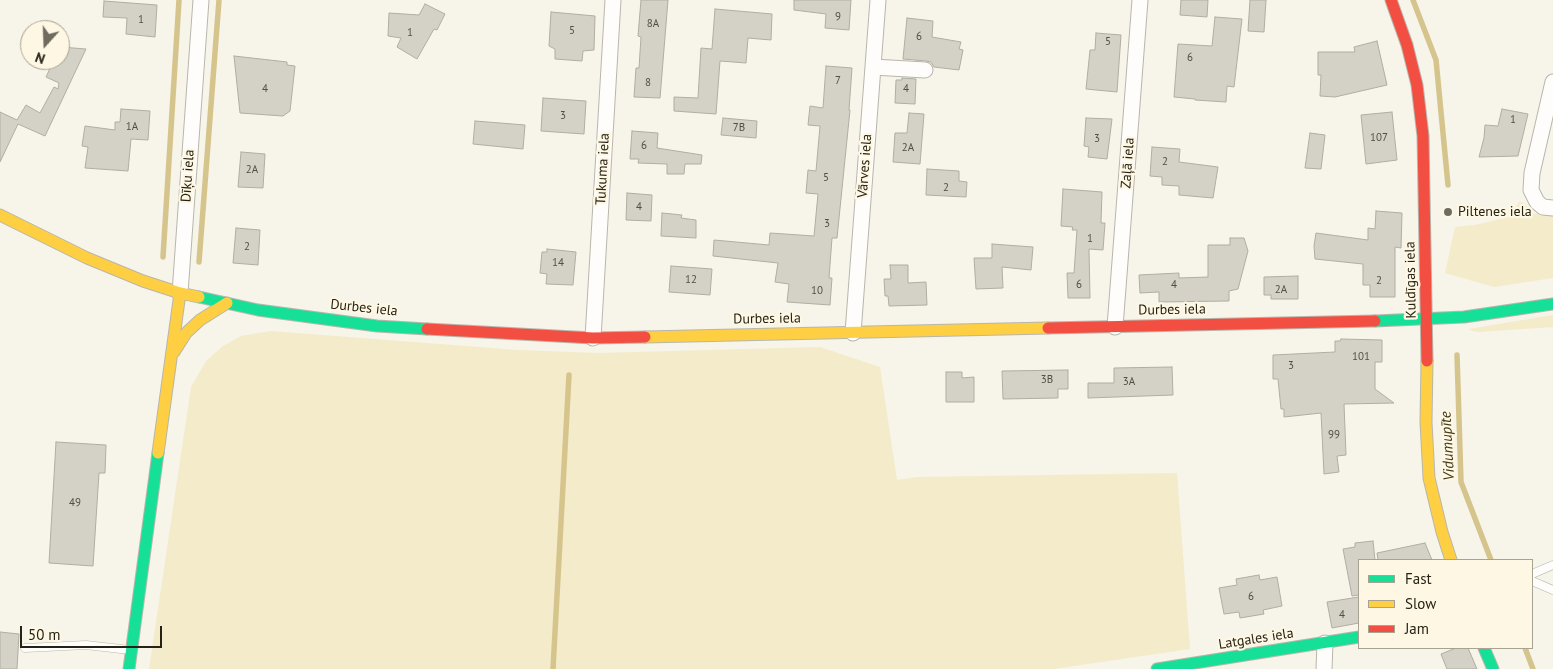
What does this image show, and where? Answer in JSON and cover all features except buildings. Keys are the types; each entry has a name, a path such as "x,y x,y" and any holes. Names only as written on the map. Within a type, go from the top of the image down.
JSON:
{"main road":[{"name":"Kuldīgas iela","path":"1391,0 1407,45 1417,85 1423,136 1427,318 1426,422 1429,478 1451,559"},
{"name":"Durbes iela","path":"0,215 87,258 143,281 180,293 258,310 377,326 593,338 1116,327 1464,317 1553,304"},
{"name":"Dīķu iela","path":"129,669 180,293"},
{"name":"Dīķu iela","path":"173,352 186,333 200,320 228,303"},
{"name":"Latgales iela","path":"1157,669 1358,637"},
{"path":"1484,649 1493,669"}],"street":[{"name":"Dīķu iela","path":"180,293 200,0"},
{"name":"Tukuma iela","path":"593,338 613,0"},
{"name":"Vārves iela","path":"853,333 878,0"},
{"name":"Zaļā iela","path":"1116,327 1140,0"},
{"path":"873,67 926,70"},
{"path":"1553,82 1532,173 1531,190 1537,202 1544,207 1553,208"},
{"path":"1324,669 1325,643"}],"lane":[{"path":"1533,574 1553,565"},
{"path":"1533,581 1553,590"},
{"path":"25,648 86,645 132,650"}],"shaded area":[{"path":"1519,202 1523,202 1534,214 1553,214 1553,278 1494,287 1445,273 1455,227 1475,225 1509,217"},
{"path":"1553,315 1553,327 1479,332 1469,329"},
{"path":"271,331 518,350 599,353 820,347 880,367 897,480 917,477 1177,473 1190,649 1054,669 149,669 191,387 206,361 223,346 241,336"}],"waterway":[{"path":"163,257 179,0"},
{"path":"199,262 219,0"},
{"name":"Vidumupīte","path":"1413,0 1436,60 1448,185"},
{"name":"Vidumupīte","path":"1457,355 1461,482 1491,559"},
{"path":"553,669 569,375"},
{"name":"Vidumupīte","path":"1525,649 1533,669"}],"traffic: fast":[{"path":"199,297 258,310 377,326 427,329"},
{"path":"1375,321 1464,317 1553,304"},
{"path":"129,669 158,453"},
{"path":"1157,669 1358,637"},
{"path":"1484,649 1493,669"}],"traffic: slow":[{"path":"0,215 87,258 143,281 199,297"},
{"path":"158,453 180,293"},
{"path":"174,352 186,333 200,320 227,303"},
{"path":"645,337 1048,328"},
{"path":"1427,361 1426,422 1429,478 1451,559"}],"traffic: jam":[{"path":"1391,0 1407,45 1417,85 1423,136 1427,361"},
{"path":"1048,328 1375,321"},
{"path":"427,329 593,338 645,337"}],"place":[{"name":"Piltenes iela","path":"1448,212"}]}
